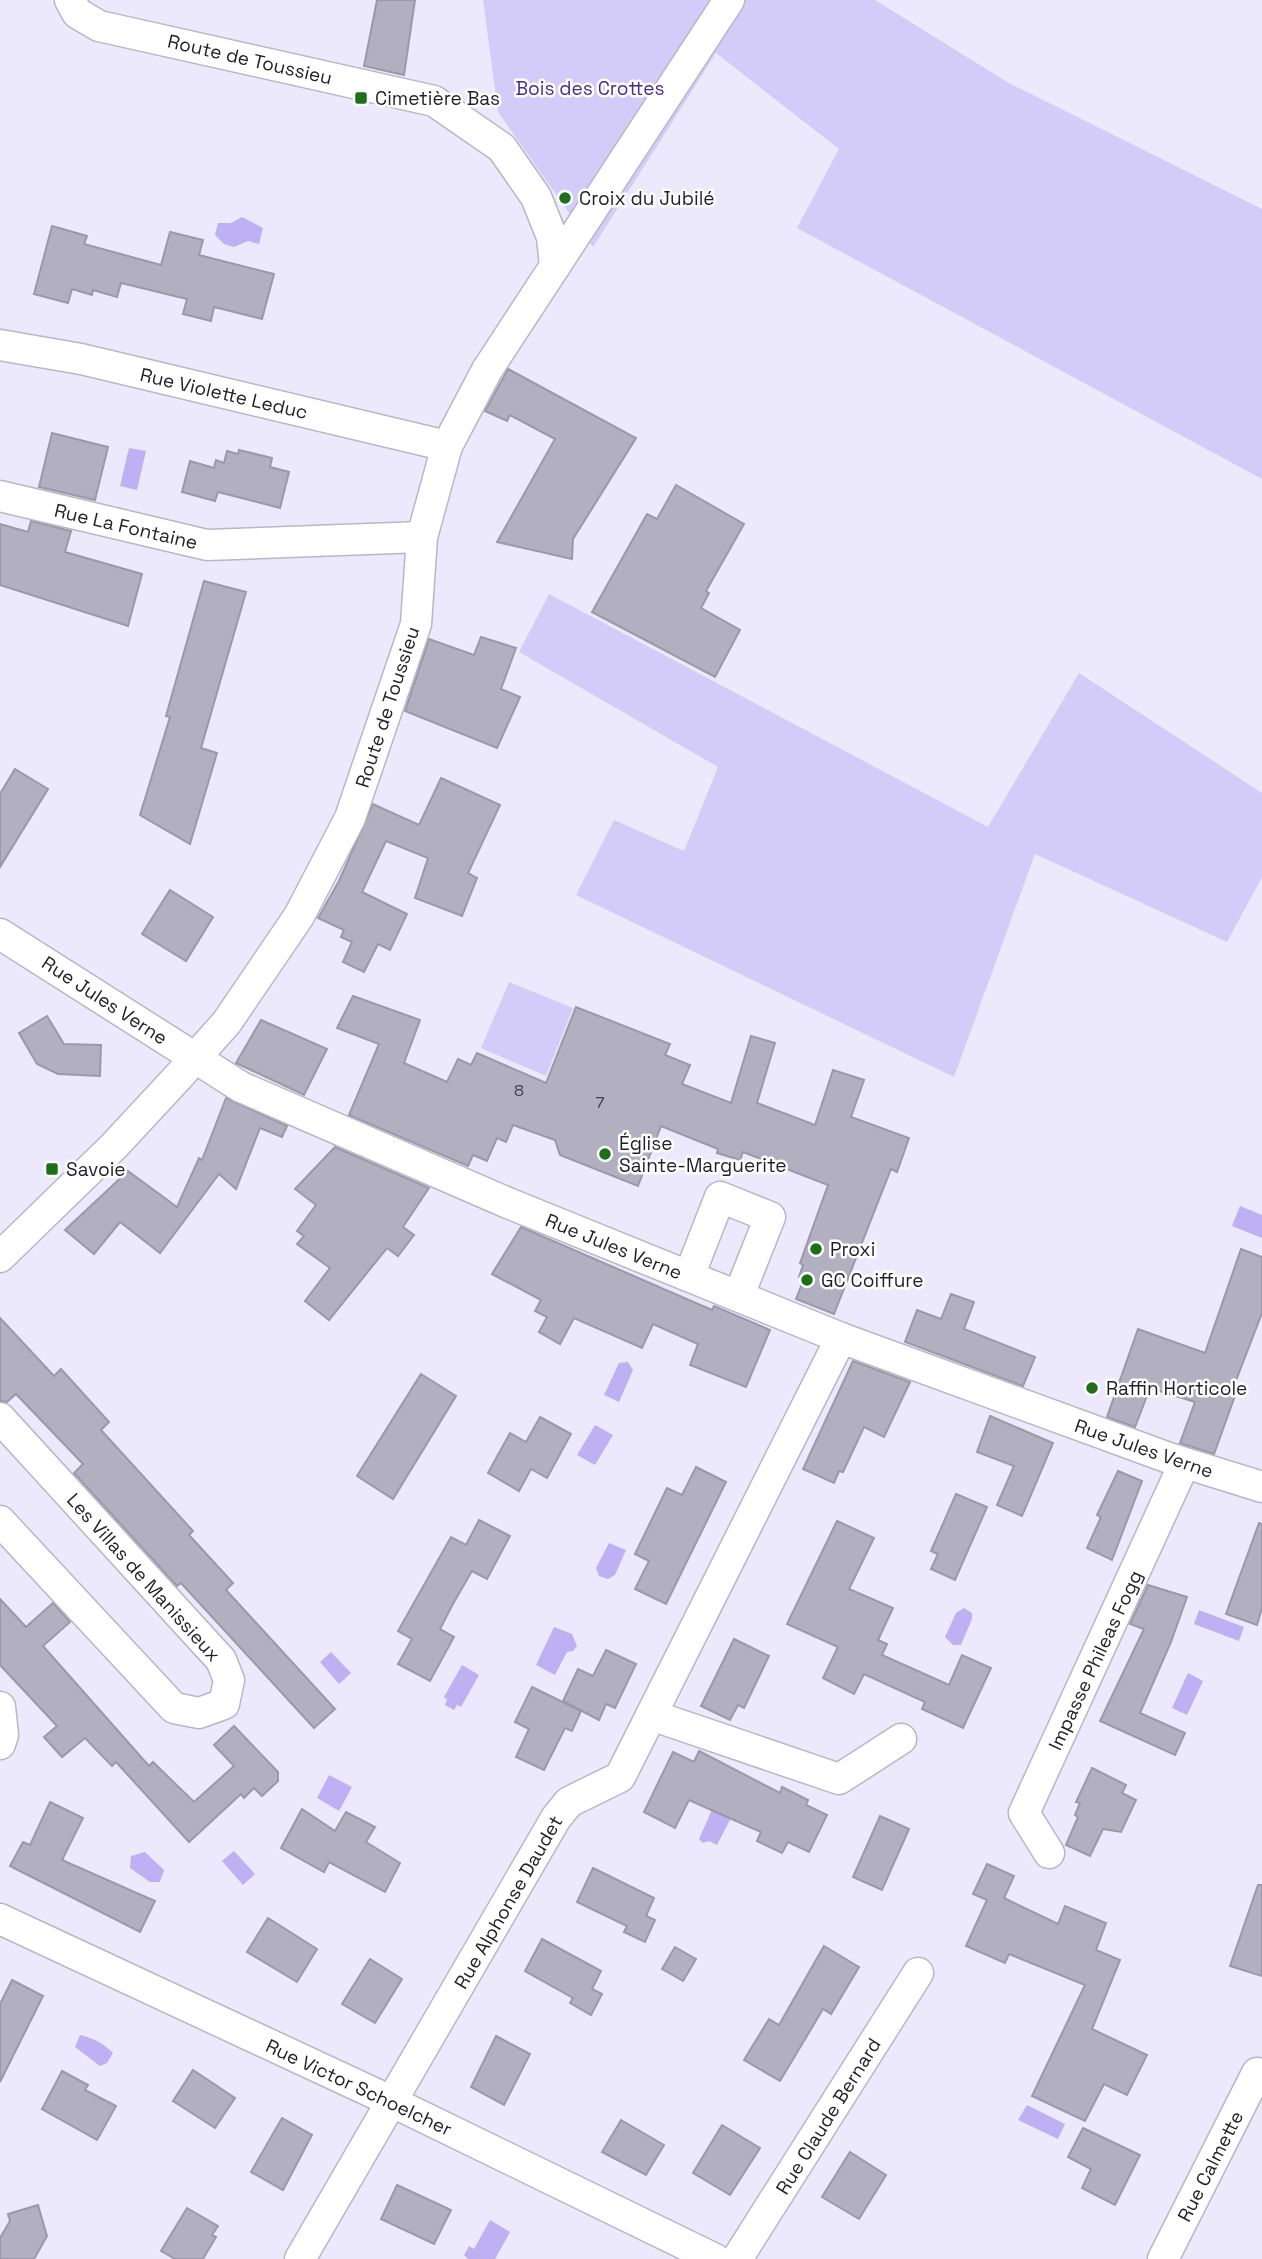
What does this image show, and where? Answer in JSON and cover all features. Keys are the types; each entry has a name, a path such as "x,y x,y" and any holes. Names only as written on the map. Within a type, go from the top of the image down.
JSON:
{"street":[{"name":"Route de Toussieu","path":"0,1257 114,1146 227,1022 299,916 350,818 416,624 422,537 447,446 486,370 555,266 552,237 536,197 502,148 434,102 99,26 77,13 70,0"},
{"path":"555,266 729,0"},
{"name":"Rue Violette Leduc","path":"0,345 81,359 447,446"},
{"name":"Rue La Fontaine","path":"0,496 207,545 422,537"},
{"name":"Rue Jules Verne","path":"0,934 241,1087 508,1203 841,1338 1184,1464 1262,1487"},
{"path":"689,1276 720,1197 770,1217 739,1295"},
{"name":"Rue Alphonse Daudet","path":"300,2259 556,1818 569,1802 620,1777 841,1338"},
{"name":"Les Villas de Manissieux","path":"0,1418 221,1660 229,1680 224,1704 200,1713 174,1708 0,1521"},
{"name":"Impasse Phileas Fogg","path":"1049,1853 1024,1813 1184,1464"},
{"path":"0,1707 3,1735 0,1744"},
{"path":"651,1715 839,1779 901,1739"},
{"name":"Rue Victor Schoelcher","path":"0,1919 392,2102 715,2259"},
{"name":"Rue Claude Bernard","path":"737,2259 918,1973"},
{"name":"Rue Calmette","path":"1163,2259 1257,2073"}],"green space":[{"name":"Bois des Crottes","path":"483,0 875,0 1007,82 1262,209 1262,479 797,228 839,149 716,53 593,247 498,112"},
{"path":"549,594 988,827 1079,673 1262,793 1262,877 1227,942 1035,854 954,1077 576,895 614,820 684,851 718,767 519,652"},
{"path":"509,982 573,1008 546,1076 481,1048"}],"shaded area":[{"path":"242,217 263,228 259,244 248,241 234,247 224,244 215,235 218,223 231,223"},
{"path":"129,448 146,451 137,490 120,486"},
{"path":"1240,1206 1262,1215 1262,1238 1232,1226"},
{"path":"628,1362 633,1370 619,1402 604,1395 619,1363"},
{"path":"595,1425 613,1435 595,1465 577,1455"},
{"path":"609,1543 626,1550 615,1575 608,1579 599,1576 596,1568"},
{"path":"964,1608 972,1613 972,1619 961,1645 953,1645 945,1637 956,1613"},
{"path":"1199,1610 1244,1627 1239,1641 1194,1624"},
{"path":"554,1627 572,1634 577,1646 573,1651 567,1652 555,1675 536,1665"},
{"path":"331,1652 351,1673 339,1684 320,1662"},
{"path":"462,1665 479,1675 461,1707 457,1705 454,1710 445,1705 447,1699 444,1697"},
{"path":"1188,1673 1203,1681 1187,1715 1172,1708"},
{"path":"329,1775 352,1787 339,1811 317,1798"},
{"path":"715,1803 734,1812 717,1845 709,1841 703,1843 699,1839"},
{"path":"234,1851 255,1874 243,1885 222,1861"},
{"path":"145,1852 164,1870 160,1882 150,1882 130,1868 131,1856"},
{"path":"80,2035 98,2041 113,2053 107,2063 100,2066 75,2047"},
{"path":"1027,2105 1065,2124 1058,2139 1018,2120"},
{"path":"490,2220 510,2232 495,2259 468,2259 464,2255 469,2246 474,2249"}],"building":[{"path":"377,0 415,0 404,75 364,66"},
{"path":"52,226 87,236 84,244 161,265 170,232 203,240 199,255 274,274 262,319 214,307 211,321 183,314 187,299 121,283 117,297 93,290 92,295 72,289 68,303 34,294"},
{"path":"508,369 636,438 573,539 572,559 497,542 555,439 510,415 507,421 485,411"},
{"path":"52,433 108,447 95,500 39,487"},
{"path":"239,450 272,458 270,467 289,472 280,508 218,492 215,501 182,492 190,461 214,468 216,460 224,463 227,451 238,454"},
{"path":"676,485 744,524 706,591 709,593 701,608 740,630 715,677 592,612 647,514 657,519"},
{"path":"31,521 71,531 65,552 142,574 128,626 0,585 0,524 28,532"},
{"path":"204,581 246,592 201,748 217,753 190,844 140,815 170,717 166,716"},
{"path":"481,637 516,648 501,689 520,697 497,748 405,711 429,639 474,655"},
{"path":"15,769 48,789 0,867 0,794"},
{"path":"441,778 500,805 468,873 477,878 462,916 415,898 428,858 386,841 362,892 407,914 390,950 378,944 364,972 343,962 352,942 341,937 344,930 318,918 339,881 373,804 419,825"},
{"path":"170,890 213,917 186,961 142,934"},
{"path":"353,996 420,1020 404,1063 447,1082 458,1059 471,1065 477,1053 546,1083 576,1007 670,1044 665,1055 690,1065 682,1084 731,1103 751,1036 775,1043 757,1103 815,1125 833,1070 864,1080 851,1117 909,1138 897,1172 891,1169 834,1314 796,1299 804,1279 799,1277 803,1265 800,1263 828,1185 743,1152 740,1160 717,1153 718,1149 661,1126 638,1186 560,1155 555,1140 513,1125 506,1142 497,1138 487,1161 473,1155 468,1166 349,1115 379,1044 337,1028"},
{"path":"47,1016 64,1044 101,1045 100,1076 58,1074 37,1064 19,1033"},
{"path":"261,1020 327,1049 304,1095 236,1063"},
{"path":"226,1098 287,1126 282,1137 260,1128 236,1189 219,1174 160,1253 120,1222 94,1254 65,1230 128,1171 177,1207 199,1158 202,1160"},
{"path":"335,1147 429,1188 403,1227 414,1235 398,1256 387,1248 329,1320 305,1301 330,1268 297,1244 304,1236 297,1231 316,1205 295,1189"},
{"path":"521,1227 712,1310 714,1306 770,1330 746,1387 690,1365 698,1344 653,1324 642,1348 574,1318 560,1344 539,1332 547,1317 535,1311 541,1300 492,1274"},
{"path":"1241,1249 1262,1257 1262,1313 1232,1391 1236,1393 1214,1454 1180,1443 1195,1402 1150,1388 1135,1427 1107,1417 1138,1329 1205,1353"},
{"path":"951,1294 974,1302 964,1329 1035,1357 1023,1386 905,1342 917,1310 941,1319"},
{"path":"0,1318 54,1376 61,1369 109,1422 101,1430 193,1531 189,1535 233,1583 226,1590 335,1709 314,1728 181,1583 177,1586 74,1473 83,1464 16,1394 7,1402 0,1401"},
{"path":"853,1361 910,1382 884,1437 864,1427 843,1472 839,1471 834,1483 803,1469"},
{"path":"421,1374 456,1396 393,1499 357,1476"},
{"path":"990,1416 1053,1443 1022,1516 997,1505 1014,1466 977,1452"},
{"path":"540,1417 571,1434 547,1478 531,1469 519,1491 488,1473 510,1433 526,1442"},
{"path":"696,1467 726,1482 666,1604 635,1589 649,1561 635,1554 667,1488 682,1495"},
{"path":"1118,1471 1142,1481 1112,1560 1087,1548 1101,1517 1097,1515"},
{"path":"956,1494 987,1507 955,1580 931,1569 938,1554 931,1551"},
{"path":"479,1520 510,1536 487,1579 472,1571 454,1602 440,1629 454,1637 430,1681 398,1664 412,1639 398,1631 451,1537 466,1545"},
{"path":"837,1521 874,1538 849,1589 893,1608 878,1640 887,1644 882,1655 949,1685 962,1655 991,1668 963,1728 922,1709 925,1702 864,1674 854,1694 823,1678 838,1647 787,1624"},
{"path":"1259,1523 1262,1524 1262,1608 1257,1625 1226,1614"},
{"path":"1148,1585 1187,1597 1140,1713 1185,1733 1175,1755 1100,1721 1144,1629 1130,1624"},
{"path":"0,1599 26,1627 53,1603 70,1622 43,1646 149,1766 153,1762 194,1802 234,1766 214,1745 234,1726 278,1772 278,1781 262,1796 254,1788 244,1798 241,1794 189,1842 116,1762 112,1766 85,1738 62,1757 44,1737 57,1726 0,1665"},
{"path":"734,1639 769,1656 744,1708 738,1705 730,1720 701,1706"},
{"path":"606,1650 636,1664 615,1708 606,1704 599,1720 563,1701 578,1669 593,1676"},
{"path":"532,1687 581,1711 572,1731 565,1728 544,1770 516,1757 529,1729 515,1722"},
{"path":"699,1751 780,1793 782,1787 808,1800 806,1805 827,1815 809,1852 788,1842 782,1853 757,1841 761,1832 689,1800 675,1828 644,1812 673,1752 694,1762"},
{"path":"1092,1768 1126,1785 1122,1793 1136,1800 1121,1832 1103,1829 1090,1856 1066,1845 1078,1817 1075,1815 1080,1803 1076,1802"},
{"path":"50,1802 83,1818 62,1860 155,1901 140,1932 10,1866 23,1842 30,1845"},
{"path":"302,1809 335,1831 346,1812 375,1827 366,1842 400,1863 385,1892 329,1862 324,1872 281,1848"},
{"path":"880,1816 909,1829 882,1890 853,1877"},
{"path":"987,1864 1014,1876 1004,1898 1058,1924 1065,1906 1106,1923 1096,1950 1120,1960 1092,2029 1147,2055 1127,2095 1104,2084 1085,2121 1032,2096 1085,1985 1009,1954 1005,1963 966,1946 987,1900 973,1894"},
{"path":"593,1868 654,1898 646,1916 655,1920 645,1942 624,1932 627,1926 577,1902"},
{"path":"1258,1885 1262,1885 1262,1976 1230,1966"},
{"path":"268,1918 317,1949 297,1982 247,1952"},
{"path":"542,1939 601,1971 592,1989 602,1994 591,2015 570,2003 573,1998 525,1971"},
{"path":"824,1946 859,1967 831,2014 823,2009 780,2081 744,2060 769,2019 779,2025"},
{"path":"675,1947 696,1959 683,1981 662,1969"},
{"path":"370,1959 402,1979 375,2023 342,2004"},
{"path":"12,1980 43,1996 0,2082 0,2004"},
{"path":"496,2036 530,2054 504,2105 471,2087"},
{"path":"193,2070 235,2098 215,2128 173,2101"},
{"path":"62,2071 88,2085 85,2090 116,2106 97,2140 42,2109"},
{"path":"282,2118 312,2135 283,2190 251,2172"},
{"path":"621,2120 664,2145 646,2175 602,2152"},
{"path":"722,2125 760,2148 730,2195 693,2173"},
{"path":"1083,2128 1140,2155 1115,2205 1082,2188 1091,2169 1068,2157"},
{"path":"850,2152 886,2175 859,2219 822,2197"},
{"path":"397,2185 451,2210 434,2244 381,2219"},
{"path":"38,2205 47,2236 34,2259 0,2259 0,2238 10,2221 8,2214"},
{"path":"187,2208 218,2226 212,2235 216,2237 203,2259 175,2259 161,2251"}],"place":[{"name":"Cimetière Bas","path":"361,98"},
{"name":"Croix du Jubilé","path":"565,198"},
{"name":"Église Sainte-Marguerite","path":"605,1154"},
{"name":"Savoie","path":"52,1169"},
{"name":"Proxi","path":"816,1249"},
{"name":"GC Coiffure","path":"807,1280"},
{"name":"Raffin Horticole","path":"1092,1388"}]}
